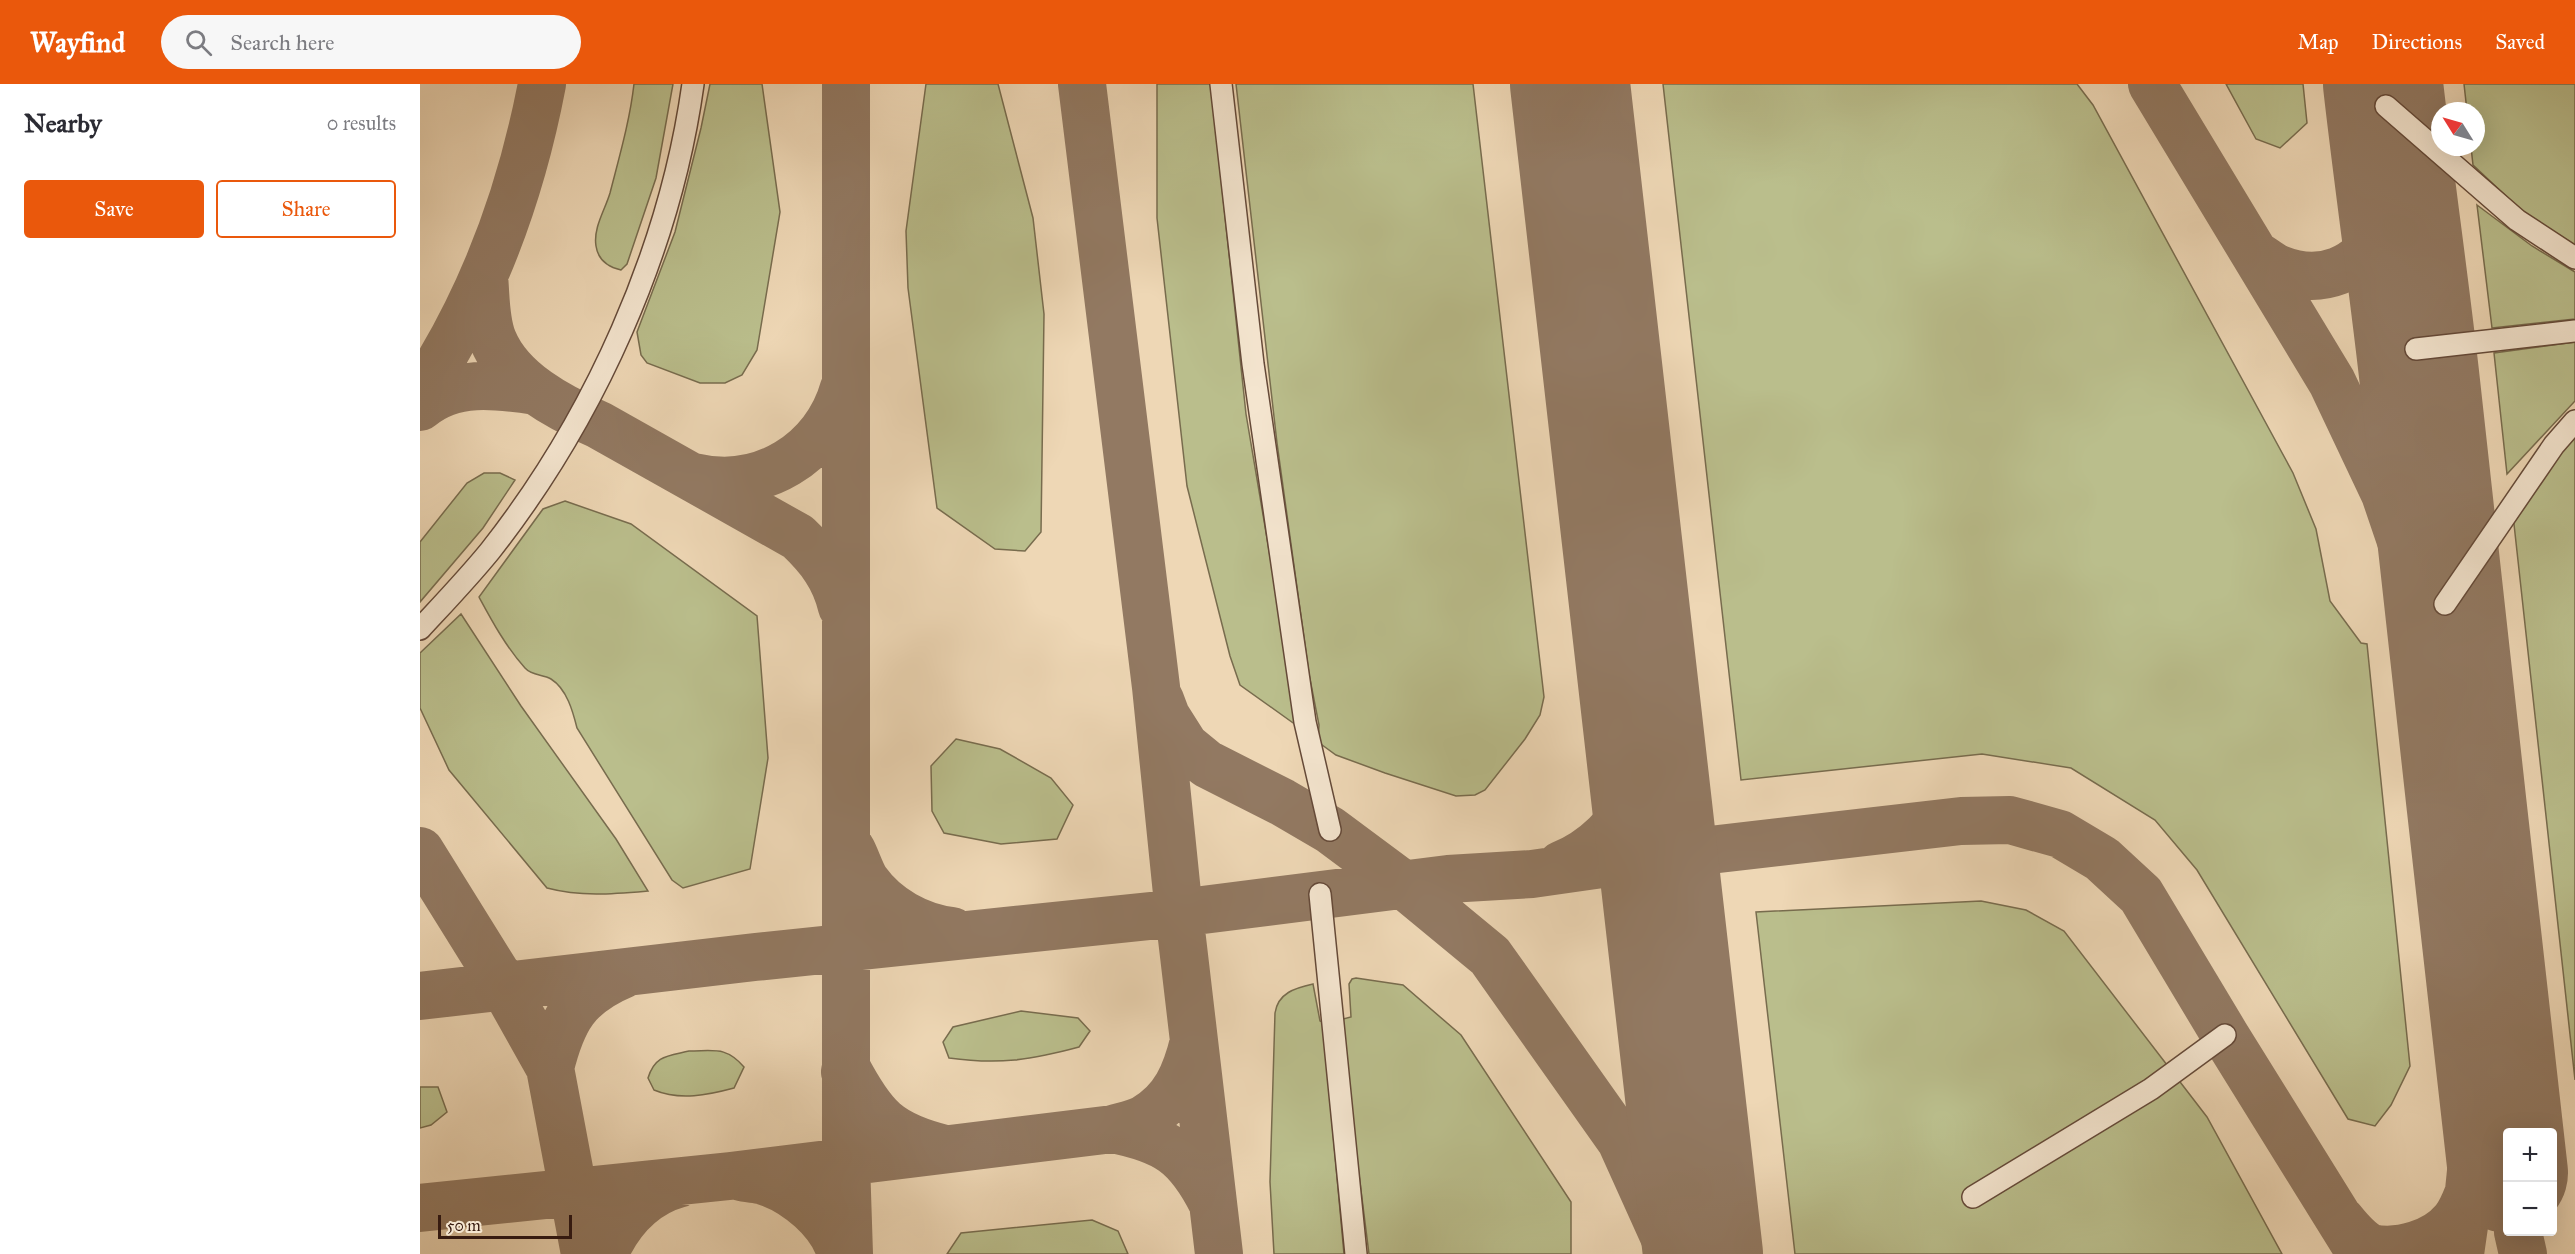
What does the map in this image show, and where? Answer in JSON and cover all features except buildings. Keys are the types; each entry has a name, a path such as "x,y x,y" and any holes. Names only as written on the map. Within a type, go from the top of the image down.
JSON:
{"lane":[{"path":"420,629 490,551 527,500 554,459 608,360 656,242 687,128 693,84"},
{"path":"1221,84 1253,364 1305,722 1330,830"},
{"path":"2386,106 2517,220 2575,258"},
{"path":"2416,349 2575,331"},
{"path":"2445,604 2554,445 2575,421"},
{"path":"1320,894 1356,1254"},
{"path":"1973,1197 2151,1089 2225,1035"}],"green space":[{"path":"634,84 673,84 656,178 627,264 621,270 608,265 601,259 597,251 596,239 620,153"},
{"path":"710,84 762,84 780,212 757,350 742,375 725,383 700,383 647,363 641,355 637,332 675,232"},
{"path":"926,84 998,84 1033,218 1044,314 1041,532 1025,551 995,549 937,508 908,288 906,231"},
{"path":"1157,84 1211,84 1246,414 1298,722 1296,725 1240,685 1230,656 1187,486 1157,218"},
{"path":"1236,84 1473,84 1544,697 1540,715 1525,739 1485,790 1475,795 1456,796 1385,773 1336,755 1318,742 1319,725 1309,674 1277,443"},
{"path":"1663,84 2077,84 2093,105 2293,473 2316,529 2330,601 2361,643 2367,644 2410,1066 2391,1105 2375,1126 2348,1119 2197,870 2155,820 2071,768 1982,754 1741,780"},
{"path":"2226,84 2303,84 2307,123 2280,148 2256,139"},
{"path":"2464,84 2575,84 2575,245 2522,211 2473,165 2472,156 2485,156 2485,102 2466,102"},
{"path":"2477,205 2532,246 2575,272 2575,319 2492,328"},
{"path":"2575,342 2575,401 2507,474 2494,353"},
{"path":"2575,435 2575,1080 2513,515"},
{"path":"484,473 500,473 515,480 483,528 420,602 420,542 467,483"},
{"path":"565,501 631,524 757,616 768,758 750,869 683,888 672,880 577,728 569,701 557,683 525,668 506,643 479,597 543,509"},
{"path":"461,614 521,706 616,839 648,891 585,894 547,888 449,770 420,708 420,653"},
{"path":"956,739 1000,749 1051,778 1073,805 1057,839 1001,844 944,833 932,811 931,766"},
{"path":"1981,901 2026,910 2064,931 2207,1117 2282,1254 1795,1254 1756,912"},
{"path":"1352,979 1403,985 1461,1035 1571,1202 1571,1254 1369,1254 1352,1119 1343,1019 1351,1017 1349,984"},
{"path":"1313,984 1320,1021 1323,1022 1344,1254 1274,1254 1270,1182 1275,1013 1284,996 1300,987"},
{"path":"1021,1011 1078,1018 1090,1031 1079,1047 1045,1055 999,1061 949,1058 943,1042 953,1027"},
{"path":"689,1051 719,1051 737,1060 744,1067 734,1088 704,1095 684,1096 654,1090 648,1078 654,1065 663,1058"},
{"path":"420,1087 438,1087 447,1112 431,1125 420,1128"},
{"path":"1092,1220 1118,1231 1128,1254 947,1254 961,1233"}],"taxiway":[{"path":"420,394 462,321 496,245 523,166 542,84"},
{"path":"846,84 846,1162 849,1254"},
{"path":"1082,84 1156,687 1179,913 1219,1254"},
{"path":"2152,84 2332,382 2385,494 2453,694"},
{"path":"2388,84 2400,191"},
{"path":"2255,254 2276,268 2295,274 2310,276 2338,271 2363,255 2373,244 2386,221 2396,190"},
{"path":"484,276 490,333 511,369 553,402 599,425 798,537 826,569 842,607"},
{"path":"420,407 446,392 475,386 536,391"},
{"path":"694,477 719,480 743,479 766,473 787,463 806,449 822,432 835,411 844,388"},
{"path":"1160,700 1166,716 1185,746 1207,764 1282,802 1330,830 1404,885 1490,956 1621,1141 1672,1254"},
{"path":"1561,865 1596,845 1624,814 1638,785 1646,748"},
{"path":"420,996 755,957 1179,913 1448,879 1532,874 1658,856 1961,821 2010,820 2060,834 2102,859 2141,895 2361,1254"},
{"path":"846,843 866,881 883,900 916,921 952,931"},
{"path":"420,851 504,986 550,1068 585,1254"},
{"path":"1658,856 1663,1126 1661,1216"},
{"path":"550,1068 560,1035 574,1010 594,990 624,974"},
{"path":"2460,1254 2469,1191 2488,1003"},
{"path":"420,1208 730,1176 1113,1129 1140,1121 1164,1104 1178,1086 1194,1041"},
{"path":"845,1072 846,1067 865,1099 884,1122 909,1137 945,1149"},
{"path":"1113,1129 1147,1138 1173,1151 1193,1171 1212,1202"},
{"path":"741,1177 764,1181 800,1200 830,1230 841,1254"},
{"path":"604,1254 617,1231 633,1210 653,1195 678,1184"},
{"path":"2341,1220 2358,1239 2371,1248 2405,1248 2427,1241 2446,1229 2459,1214 2469,1192"},
{"path":"2519,1236 2523,1254"}],"runway":[{"path":"1570,84 1703,1254"},
{"path":"2383,84 2419,374 2503,1130"}]}
